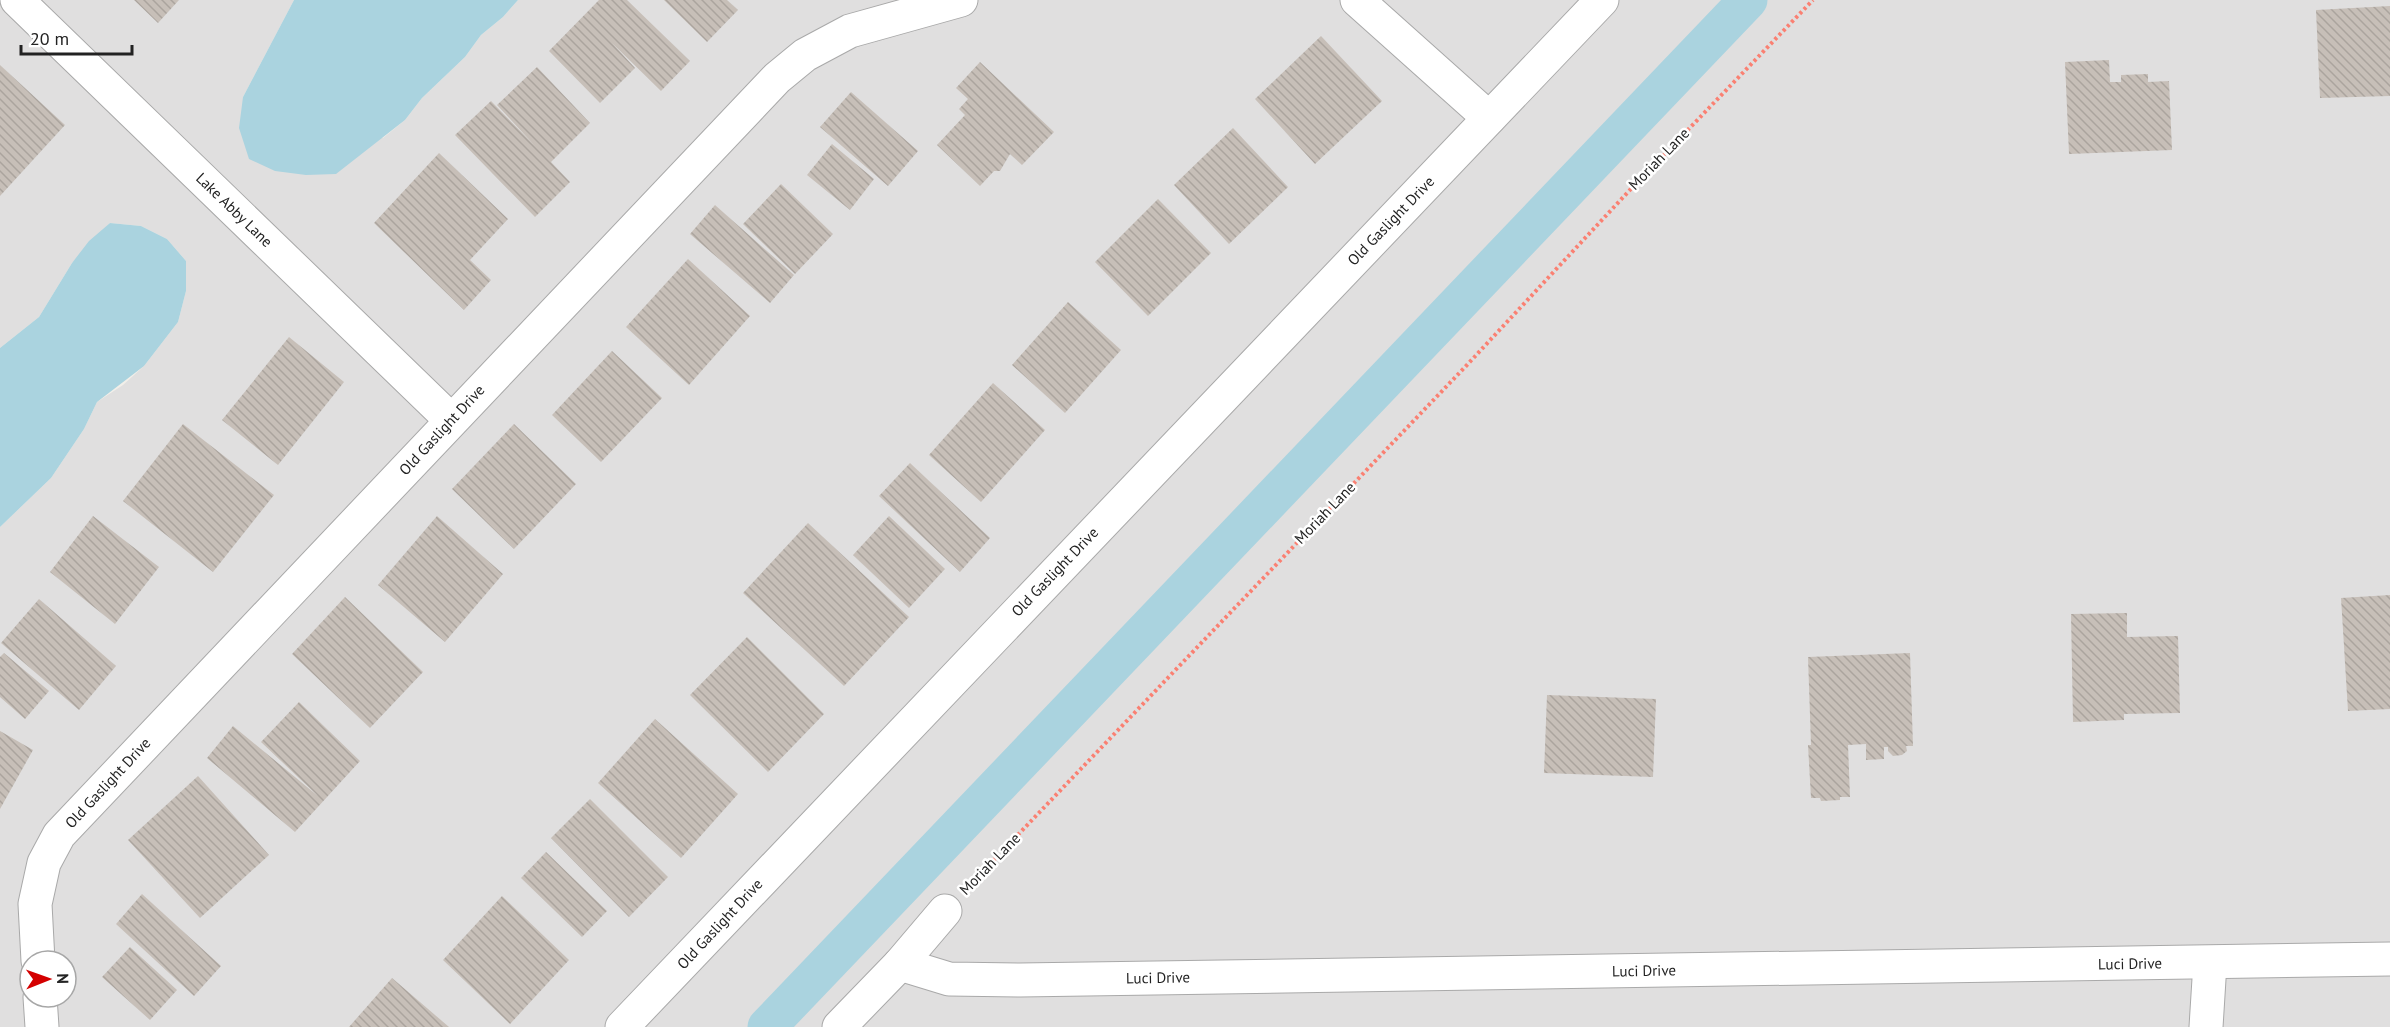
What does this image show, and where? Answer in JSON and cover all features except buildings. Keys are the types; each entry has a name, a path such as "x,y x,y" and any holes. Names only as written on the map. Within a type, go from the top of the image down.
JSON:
{"street":[{"name":"Lake Abby Lane","path":"17,0 451,420"},
{"name":"Old Gaslight Drive","path":"37,949 35,904 44,863 59,835 777,78 805,55 850,31 961,0"},
{"path":"1357,0 1489,118"},
{"name":"Old Gaslight Drive","path":"622,1027 1602,0"},
{"path":"839,1027 900,964 945,911"},
{"name":"Luci Drive","path":"900,964 949,979 1020,980 2390,959"},
{"path":"2206,1027 2210,963"},
{"path":"41,1009 42,1027"}],"path":[{"name":"Moriah Lane","path":"945,911 1813,0"}],"shaded area":[{"path":"0,0 294,0 243,97 383,138 405,120 422,98 465,57 481,35 503,17 518,0 2390,0 2390,1027 0,1027 0,527 51,478 84,429 97,402 123,385 144,366 178,322 186,291 186,261 167,239 141,226 110,223 72,263 39,317 0,348"}],"water":[{"path":"294,0 518,0 503,17 481,35 465,57 422,98 405,120 336,174 306,175 275,171 249,159 239,128 243,97"},
{"path":"110,223 141,226 167,239 186,261 186,291 178,322 144,366 97,402 84,429 51,478 0,527 0,348 39,317 72,263 89,241"}],"waterway":[{"path":"767,1027 1748,0"}]}
